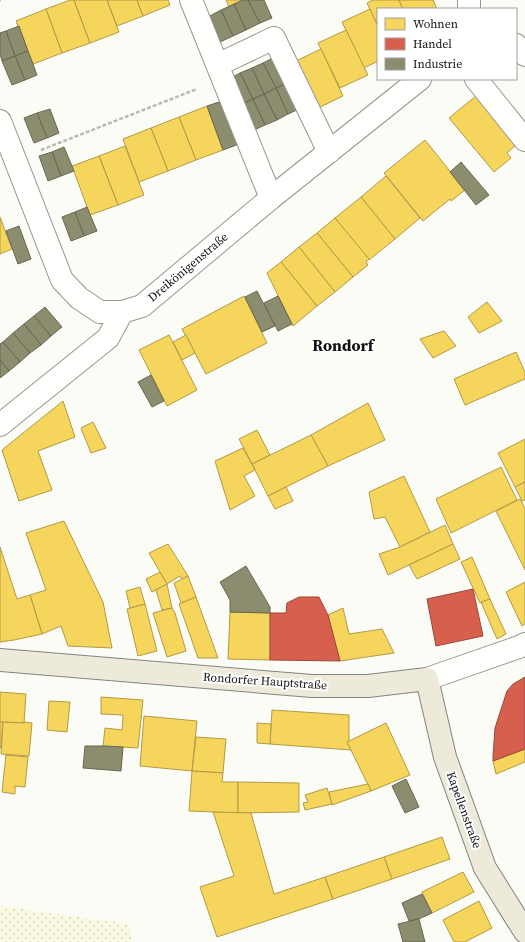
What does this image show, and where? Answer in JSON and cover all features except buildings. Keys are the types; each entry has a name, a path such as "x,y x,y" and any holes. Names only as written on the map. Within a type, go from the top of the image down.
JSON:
{"main road":[{"name":"Rondorfer Hauptstraße","path":"0,660 312,686 368,686 427,679"},
{"name":"Kapellenstraße","path":"427,679 445,757 485,868 525,932"}],"street":[{"path":"191,0 271,198"},
{"path":"228,60 274,38 329,152"},
{"path":"517,46 525,55"},
{"name":"Dreikönigenstraße","path":"0,121 62,280 79,298 100,312 122,312 142,306 271,198 419,80"},
{"path":"477,80 525,140"},
{"path":"0,425 108,338 122,312"},
{"name":"Rondorfer Hauptstraße","path":"427,679 525,644"}],"path":[{"path":"15,160 203,86"}],"green space":[{"path":"0,906 129,924 132,942 0,942"}],"district":[{"name":"Rondorf","path":"343,345"}]}
